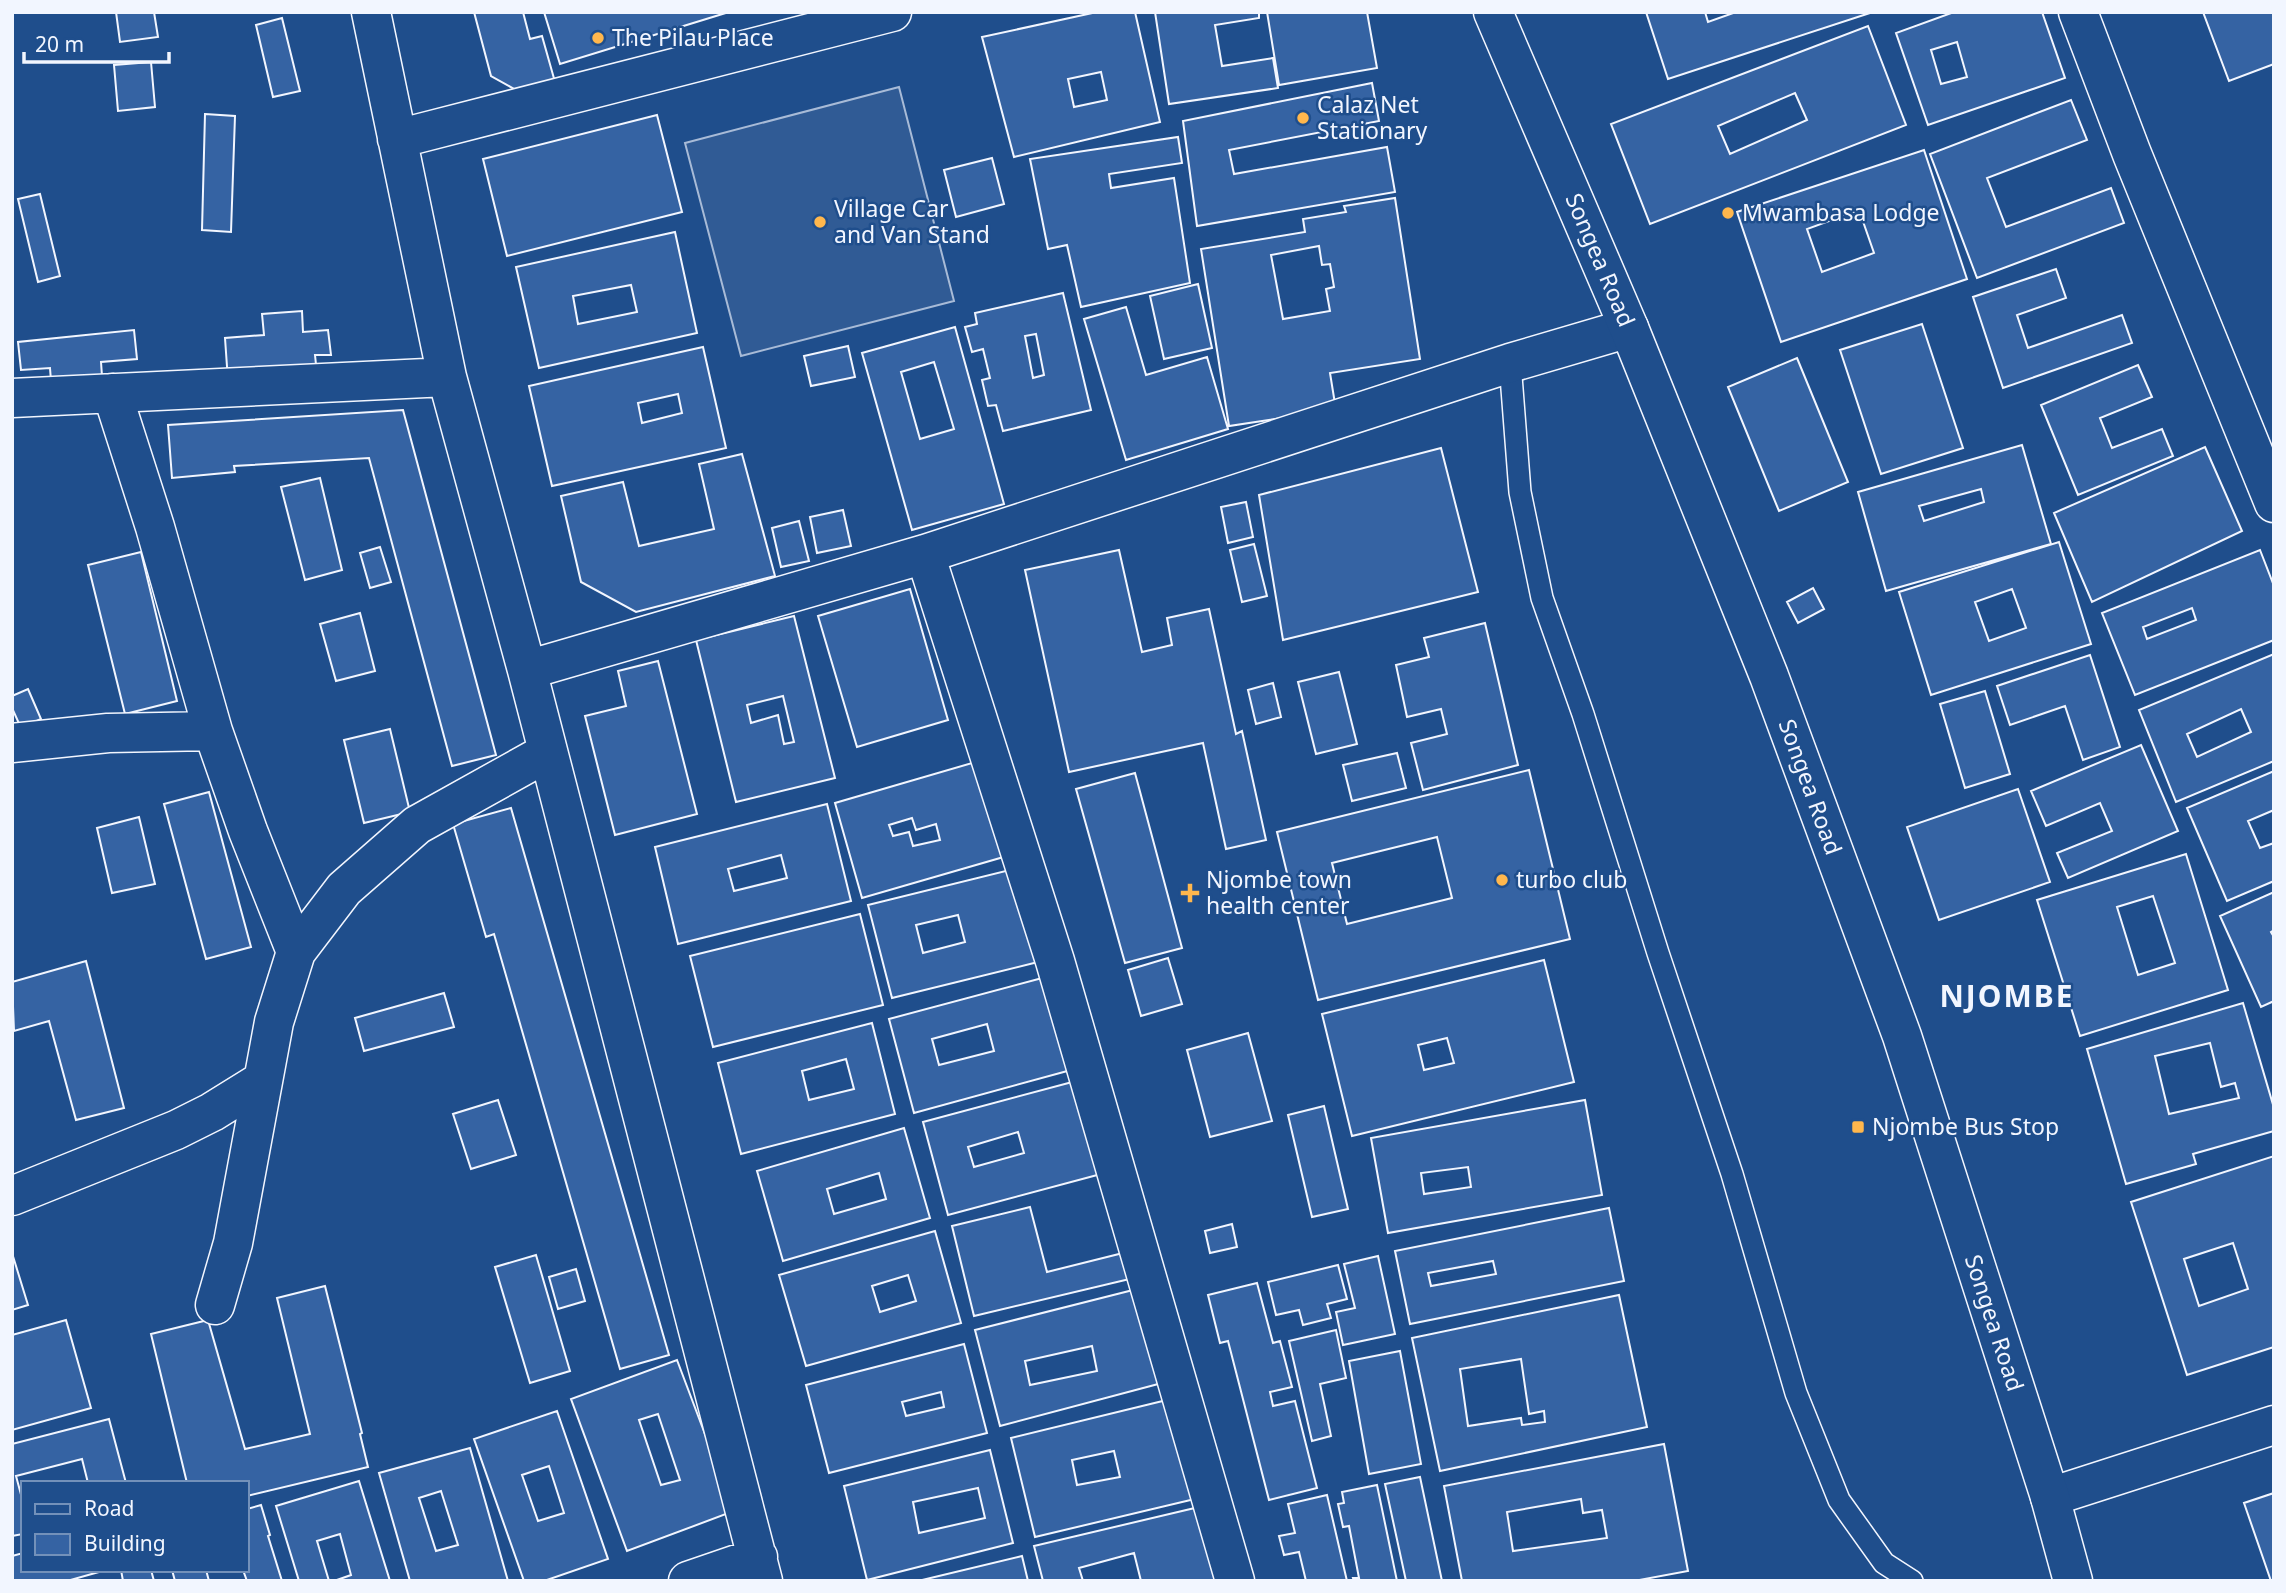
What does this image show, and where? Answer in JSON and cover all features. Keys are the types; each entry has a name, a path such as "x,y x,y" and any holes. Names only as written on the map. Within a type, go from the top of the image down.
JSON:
{"main road":[{"path":"371,12 447,377 527,670 761,1569 688,1581"},
{"path":"397,139 892,12"},
{"name":"Songea Road","path":"1493,12 1629,328 1769,676 1902,1036 2050,1497 2073,1581"},
{"path":"2078,12 2132,154 2274,503"},
{"path":"527,670 925,554 1510,363 1629,328"},
{"path":"12,398 447,377"},
{"path":"112,393 155,527 213,731 248,831 296,952"},
{"path":"925,554 1055,961 1117,1183 1235,1581"},
{"path":"12,743 108,733 213,731"},
{"path":"215,1304 239,1216 274,1022 296,952 344,889 418,825 548,752"},
{"path":"12,1196 176,1130 212,1112 262,1081"},
{"path":"2050,1497 2274,1425"}],"lane":[{"path":"1510,363 1520,492 1542,598 1583,714 1658,953 1732,1174 1796,1393 1839,1500 1884,1563 1912,1581"}],"shaded area":[{"name":"Village Car and Van Stand","path":"899,87 954,301 741,356 685,143"}],"building":[{"path":"116,12 154,12 158,37 120,42"},
{"path":"474,12 523,12 530,39 542,36 555,82 516,90 491,76"},
{"name":"The Pilau Place","path":"544,12 729,12 560,64"},
{"path":"1097,12 1135,12 1160,122 1014,157 982,37","holes":["1101,72 1107,100 1074,107 1068,79"]},
{"path":"1155,12 1259,12 1259,18 1215,25 1222,66 1273,58 1278,88 1169,104"},
{"path":"1267,12 1367,12 1377,68 1279,85"},
{"path":"1646,12 1705,12 1708,22 1736,12 1873,12 1668,79"},
{"path":"1954,12 2042,12 2065,78 1928,125 1896,33","holes":["1957,42 1967,77 1941,84 1931,50"]},
{"path":"2203,12 2274,12 2274,64 2229,81"},
{"path":"282,18 300,91 273,97 256,25"},
{"path":"1868,26 1906,125 1650,224 1611,124","holes":["1795,93 1807,120 1730,154 1718,126"]},
{"path":"151,62 155,107 118,111 114,65"},
{"path":"1372,83 1379,121 1229,150 1234,174 1387,147 1395,192 1197,226 1183,121"},
{"path":"2071,100 2087,140 1987,178 2006,227 2111,188 2124,223 1977,278 1930,154"},
{"path":"205,114 235,116 231,232 202,230"},
{"path":"657,115 682,212 507,256 483,159"},
{"path":"1178,137 1182,163 1109,174 1111,188 1174,178 1190,283 1081,307 1067,245 1048,249 1030,159"},
{"path":"1924,150 1967,279 1781,342 1737,212","holes":["1859,210 1874,253 1822,272 1807,229"]},
{"path":"992,158 1004,204 956,217 944,170"},
{"path":"40,194 60,276 38,282 18,199"},
{"path":"1395,198 1420,359 1330,373 1336,410 1229,426 1201,249 1305,232 1303,219 1346,212 1344,206","holes":["1319,246 1322,265 1330,264 1334,287 1326,289 1330,311 1283,319 1271,255"]},
{"path":"675,232 697,333 539,368 516,267","holes":["631,285 637,312 578,324 573,296"]},
{"path":"2056,269 2066,298 2017,315 2028,348 2122,315 2132,343 2003,388 1973,297"},
{"path":"1198,284 1212,348 1164,359 1150,296"},
{"path":"1063,293 1091,410 1003,431 996,405 988,406 982,380 990,378 983,349 972,352 965,327 977,324 975,313","holes":["1036,334 1044,375 1033,378 1025,336"]},
{"path":"1126,307 1146,375 1207,357 1228,429 1126,460 1084,319"},
{"path":"302,311 303,332 328,330 331,355 315,355 317,374 228,381 225,338 264,335 262,314"},
{"path":"1922,324 1963,448 1881,474 1840,350"},
{"path":"955,327 1004,504 912,530 862,353","holes":["934,362 954,429 920,439 901,372"]},
{"path":"134,330 137,359 101,362 102,376 51,381 50,368 21,370 18,342"},
{"path":"848,346 855,377 811,386 804,356"},
{"path":"703,347 726,448 552,486 529,386","holes":["678,394 682,413 642,423 638,403"]},
{"path":"1797,358 1848,482 1779,511 1728,387"},
{"path":"2138,365 2152,397 2100,418 2112,448 2162,429 2173,456 2078,495 2041,405"},
{"path":"403,410 496,755 452,766 369,458 234,466 235,472 172,478 168,425"},
{"path":"2022,445 2051,544 1886,591 1858,492","holes":["1981,489 1984,502 1924,521 1919,506"]},
{"path":"2205,447 2242,531 2092,602 2054,513"},
{"path":"1441,448 1478,592 1283,640 1259,495"},
{"path":"742,454 775,576 636,612 581,582 561,496 623,482 639,546 714,529 699,464"},
{"path":"320,478 342,570 305,580 281,487"},
{"path":"1246,502 1253,537 1228,543 1221,507"},
{"path":"843,510 851,546 817,553 810,517"},
{"path":"799,521 809,561 781,567 772,528"},
{"path":"2059,542 2091,644 1931,695 1899,592","holes":["2012,589 2026,628 1989,641 1975,602"]},
{"path":"1254,544 1267,596 1242,602 1230,550"},
{"path":"380,547 391,582 370,588 360,553"},
{"path":"1119,550 1142,652 1172,645 1167,618 1209,609 1236,734 1242,731 1266,840 1226,849 1203,743 1069,772 1025,570"},
{"path":"2260,550 2274,586 2274,640 2135,695 2102,613","holes":["2192,608 2196,620 2147,639 2143,627"]},
{"path":"141,552 177,701 125,714 88,565"},
{"path":"1813,588 1824,609 1798,623 1787,602"},
{"path":"910,589 948,720 857,747 818,616"},
{"path":"360,613 375,671 336,681 320,624"},
{"path":"794,616 835,778 736,802 696,640","holes":["783,696 794,742 784,744 778,715 751,723 747,705"]},
{"path":"1485,623 1518,765 1423,790 1411,743 1447,734 1441,709 1407,717 1396,665 1429,657 1424,638"},
{"path":"2274,654 2274,761 2176,802 2139,710","holes":["2241,709 2251,732 2197,757 2187,734"]},
{"path":"2090,655 2120,747 2083,760 2065,706 2010,725 1997,686"},
{"path":"658,661 697,814 615,835 585,716 626,706 618,671"},
{"path":"1339,672 1357,744 1316,754 1298,682"},
{"path":"1273,683 1281,717 1256,724 1248,690"},
{"path":"28,689 41,719 21,728 12,708 12,696"},
{"path":"1985,691 2010,774 1965,788 1940,704"},
{"path":"390,729 410,812 364,823 344,740"},
{"path":"2141,745 2178,831 2068,878 2057,853 2112,831 2100,803 2046,826 2031,791"},
{"path":"1397,753 1406,788 1352,801 1343,765"},
{"path":"979,761 1007,856 862,898 835,803","holes":["912,818 916,830 936,824 940,840 913,846 909,832 893,836 889,825"]},
{"name":"turbo club","path":"1529,770 1570,939 1318,1000 1277,832","holes":["1437,837 1452,898 1347,924 1332,863"]},
{"path":"2274,771 2274,810 2248,821 2260,848 2274,843 2274,881 2227,901 2187,808"},
{"path":"1135,773 1182,948 1125,963 1076,789"},
{"path":"2018,789 2050,882 1939,920 1907,827"},
{"path":"209,792 251,947 206,959 164,804"},
{"path":"827,804 851,901 678,944 655,847","holes":["781,855 787,878 734,891 728,869"]},
{"path":"511,808 669,1355 620,1369 494,934 486,937 453,824"},
{"path":"139,817 155,884 112,893 97,828"},
{"path":"2186,854 2228,990 2080,1036 2037,900","holes":["2153,896 2175,963 2138,975 2117,907"]},
{"path":"1018,868 1042,961 892,998 868,905","holes":["958,915 965,942 923,953 916,925"]},
{"path":"2274,892 2274,930 2271,932 2274,937 2274,1001 2261,1007 2220,916"},
{"path":"860,914 883,1005 713,1047 690,956"},
{"path":"1168,958 1182,1004 1141,1016 1128,970"},
{"name":"turbo club","path":"1544,960 1574,1082 1352,1136 1322,1014","holes":["1447,1038 1454,1063 1424,1070 1418,1045"]},
{"path":"86,961 124,1108 76,1120 49,1021 14,1031 12,982"},
{"path":"1046,977 1071,1070 914,1113 889,1019","holes":["987,1024 994,1051 939,1065 932,1039"]},
{"path":"444,993 454,1027 364,1051 355,1018"},
{"path":"2243,1003 2274,1108 2274,1131 2193,1154 2196,1164 2126,1184 2087,1049","holes":["2210,1043 2221,1087 2235,1083 2239,1098 2169,1114 2155,1056"]},
{"path":"872,1023 895,1114 741,1154 718,1063","holes":["846,1059 854,1089 809,1100 802,1071"]},
{"path":"1248,1033 1272,1121 1210,1137 1187,1050"},
{"path":"1076,1081 1101,1174 948,1215 923,1122","holes":["1018,1132 1024,1153 974,1167 968,1147"]},
{"path":"498,1100 516,1155 471,1169 453,1114"},
{"path":"1585,1100 1602,1195 1388,1233 1371,1138","holes":["1468,1167 1471,1187 1424,1194 1421,1173"]},
{"path":"1324,1106 1348,1209 1312,1217 1288,1115"},
{"path":"904,1128 930,1218 783,1261 757,1171","holes":["879,1173 886,1199 834,1214 827,1189"]},
{"path":"2274,1156 2274,1347 2187,1375 2131,1202","holes":["2233,1243 2248,1289 2199,1306 2184,1259"]},
{"path":"1030,1207 1047,1272 1131,1251 1138,1277 974,1316 952,1226"},
{"path":"1609,1208 1624,1281 1410,1324 1395,1251","holes":["1493,1261 1496,1274 1431,1286 1428,1273"]},
{"path":"1232,1224 1237,1247 1210,1253 1205,1231"},
{"path":"935,1231 961,1323 806,1366 779,1275","holes":["908,1275 916,1301 880,1312 872,1286"]},
{"path":"12,1253 28,1305 12,1310"},
{"path":"536,1255 570,1371 530,1383 495,1267"},
{"path":"1378,1256 1395,1334 1343,1345 1336,1312 1355,1308 1344,1264"},
{"path":"1338,1265 1347,1299 1327,1304 1331,1318 1303,1325 1299,1310 1276,1315 1268,1282"},
{"path":"576,1269 585,1301 558,1309 549,1277"},
{"path":"1257,1283 1273,1343 1280,1341 1292,1387 1270,1392 1273,1406 1295,1401 1317,1488 1269,1500 1228,1341 1220,1343 1208,1295"},
{"path":"325,1286 368,1467 248,1496 248,1481 187,1481 151,1334 208,1320 245,1449 310,1434 277,1298"},
{"path":"1137,1289 1162,1383 1000,1426 975,1330","holes":["1092,1346 1097,1371 1030,1385 1025,1361"]},
{"path":"1619,1295 1647,1427 1440,1471 1412,1338","holes":["1521,1359 1529,1414 1544,1411 1545,1422 1522,1425 1521,1418 1468,1426 1460,1369"]},
{"path":"66,1320 91,1408 12,1430 12,1335"},
{"path":"1336,1330 1346,1378 1320,1384 1331,1436 1312,1441 1289,1341"},
{"path":"964,1344 987,1433 829,1473 806,1385","holes":["941,1392 944,1407 906,1416 902,1402"]},
{"path":"1400,1351 1421,1464 1369,1474 1349,1361"},
{"path":"677,1360 734,1511 627,1551 571,1399","holes":["658,1414 680,1480 661,1485 639,1420"]},
{"path":"1175,1398 1199,1498 1035,1537 1011,1438","holes":["1114,1451 1120,1477 1077,1485 1072,1460"]},
{"path":"557,1411 608,1559 544,1581 524,1581 474,1439","holes":["549,1466 564,1513 538,1521 522,1475"]},
{"path":"109,1419 125,1481 88,1481 82,1459 16,1476 21,1495 21,1534 12,1536 12,1444"},
{"path":"1664,1444 1688,1571 1634,1581 1462,1581 1444,1486","holes":["1581,1499 1583,1513 1602,1510 1607,1538 1513,1551 1507,1512"]},
{"path":"470,1448 508,1581 410,1581 379,1473","holes":["441,1491 458,1545 436,1551 419,1498"]},
{"path":"990,1450 1013,1543 867,1580 844,1486","holes":["978,1488 985,1518 919,1533 913,1502"]},
{"path":"1420,1477 1442,1581 1406,1581 1385,1484"},
{"path":"359,1481 390,1581 334,1581 351,1575 340,1534 317,1541 329,1581 299,1581 276,1506"},
{"path":"1377,1485 1397,1581 1354,1581 1353,1578 1359,1578 1349,1526 1343,1527 1338,1504 1344,1503 1342,1492"},
{"path":"2274,1493 2274,1581 2271,1581 2244,1503"},
{"path":"1327,1495 1347,1581 1306,1581 1299,1552 1284,1555 1279,1536 1295,1533 1288,1504"},
{"path":"261,1505 282,1581 247,1581 244,1572 248,1572 248,1509"},
{"path":"1199,1507 1216,1581 1141,1581 1134,1553 1079,1568 1083,1581 1043,1581 1034,1546"},
{"path":"21,1554 21,1572 99,1572 67,1581 12,1581 12,1556"},
{"path":"1022,1556 1028,1581 918,1581"},
{"path":"121,1572 152,1572 154,1581 123,1581"},
{"path":"173,1572 207,1572 209,1581 175,1581"}],"place":[{"name":"The Pilau Place","path":"598,38"},
{"name":"Calaz Net Stationary","path":"1303,118"},
{"name":"Mwambasa Lodge","path":"1728,213"},
{"name":"Village Car and Van Stand","path":"820,222"},
{"name":"turbo club","path":"1502,880"},
{"name":"Njombe town health center","path":"1190,893"},
{"name":"Njombe Bus Stop","path":"1858,1127"}],"district":[{"name":"NJOMBE","path":"2007,997"}]}
